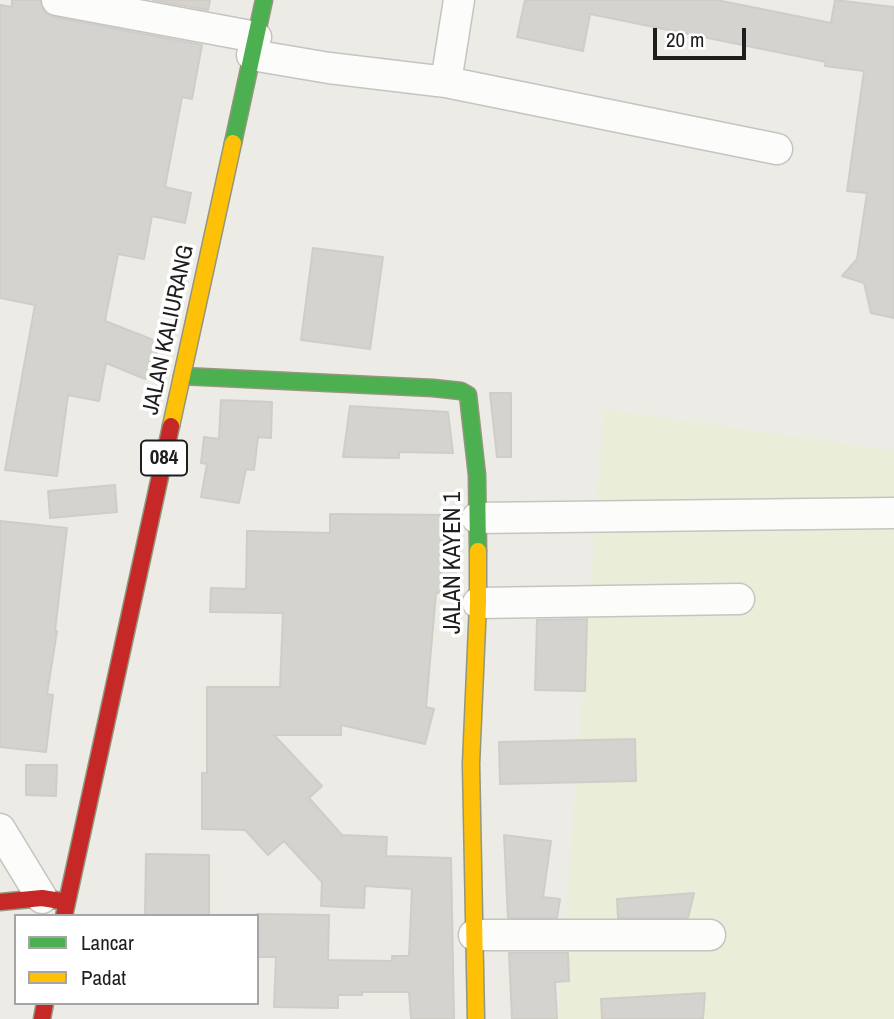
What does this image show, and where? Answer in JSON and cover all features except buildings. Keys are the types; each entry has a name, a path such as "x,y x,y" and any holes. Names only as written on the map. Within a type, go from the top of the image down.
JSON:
{"main road":[{"name":"JALAN KALIURANG","path":"58,905 182,376 264,0"},
{"name":"JALAN KAYEN 1","path":"182,376 461,391 468,395 477,475 478,603 471,764 476,1019"},
{"path":"0,902 58,905"}],"street":[{"path":"57,0 254,46 329,68 446,82 777,149"},
{"path":"446,82 459,0"},
{"path":"477,518 894,513"},
{"path":"478,603 739,599"},
{"path":"0,830 58,905"},
{"path":"474,935 710,935"}],"green space":[{"path":"604,409 894,451 894,1019 558,1019"}],"traffic: fast":[{"path":"233,143 264,0"},
{"path":"182,376 433,388 461,391 468,395 477,475 478,551"}],"traffic: slow":[{"path":"171,426 233,143"},
{"path":"476,1019 471,764 478,551"}],"traffic: jam":[{"path":"64,914 171,426"},
{"path":"0,902 42,898 67,902"},
{"path":"42,1019 45,1005"}]}
